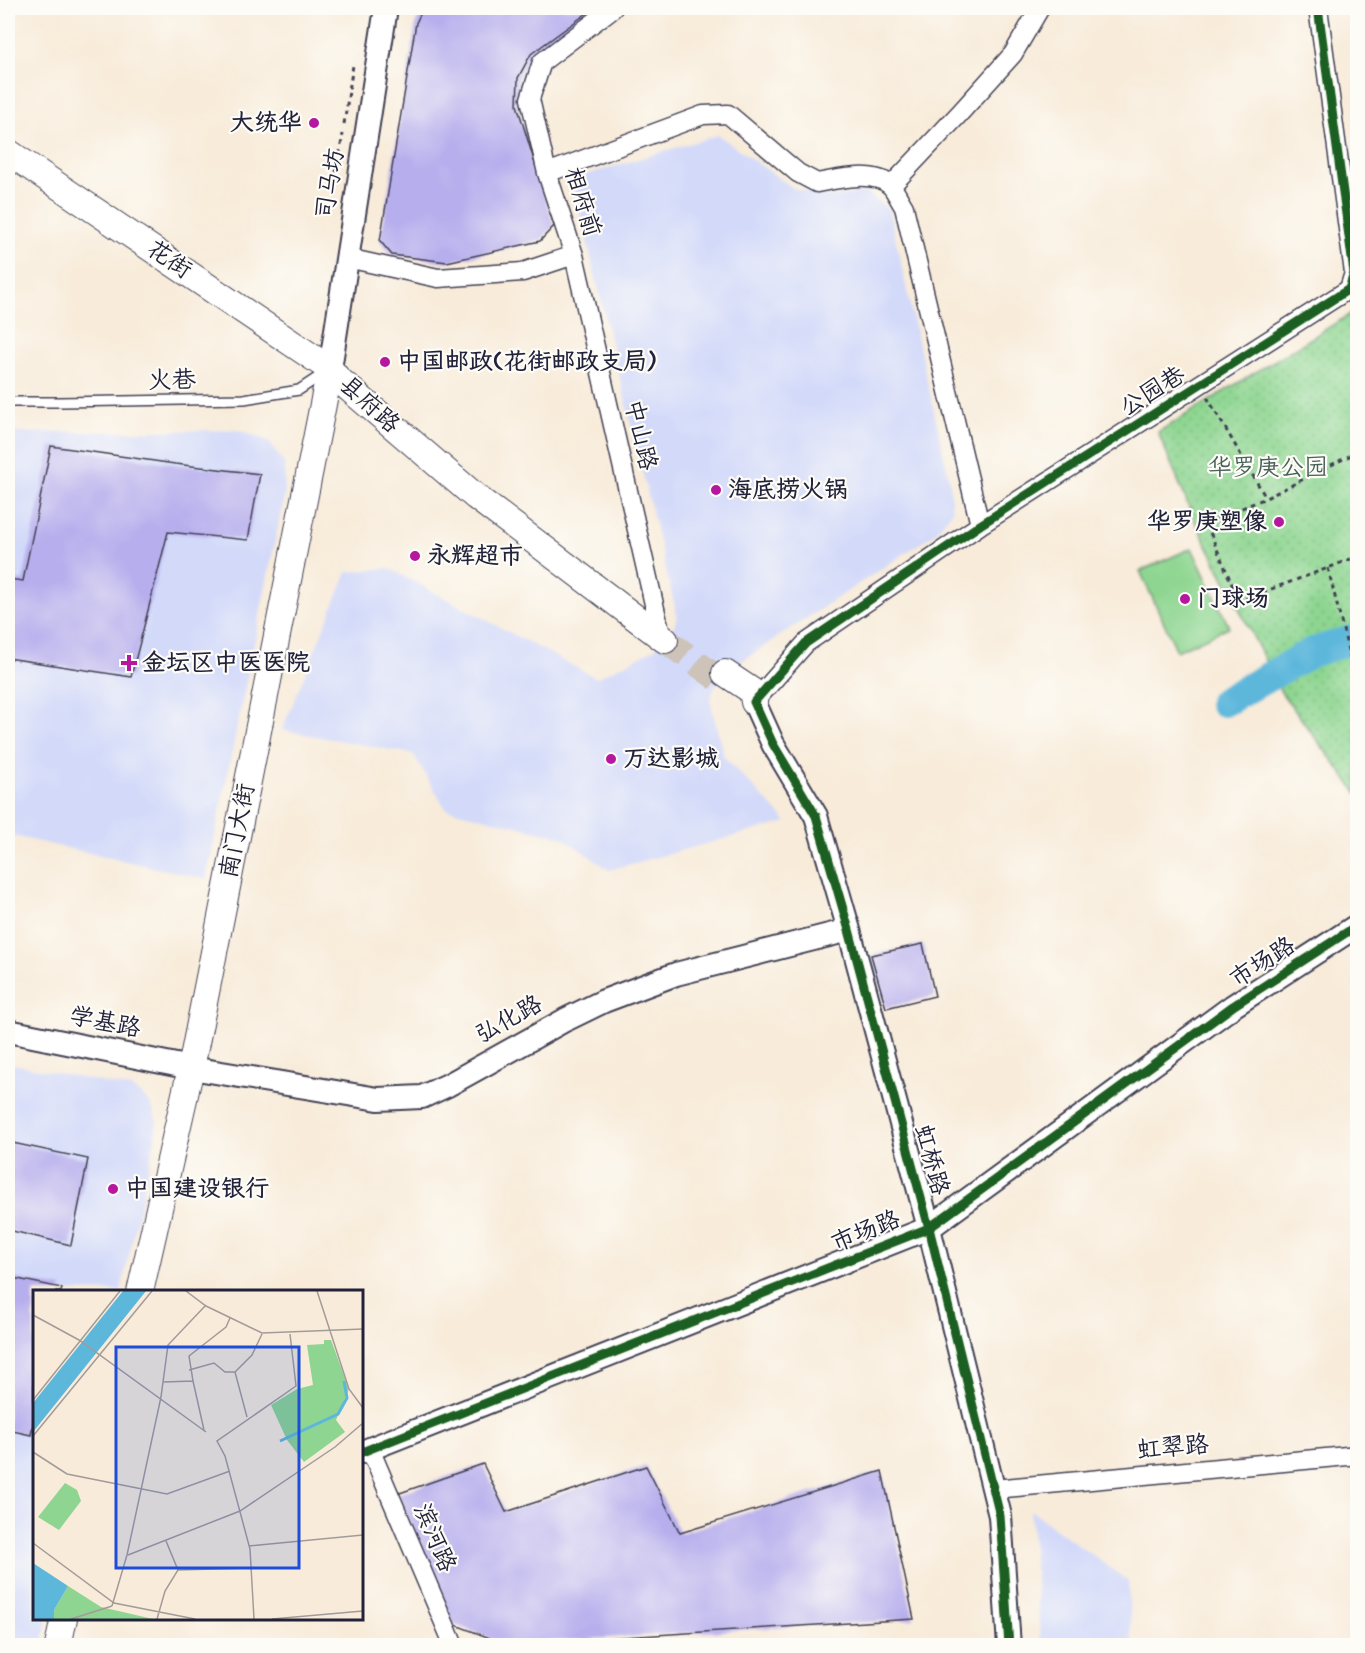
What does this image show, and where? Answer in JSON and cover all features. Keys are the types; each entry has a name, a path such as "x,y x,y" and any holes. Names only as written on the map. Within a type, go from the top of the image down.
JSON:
{"main road":[{"name":"花街","path":"8,152 330,369"},
{"name":"县府路","path":"330,369 338,379 476,497 665,634"},
{"name":"南门大街","path":"140,1290 191,1068 330,369"},
{"path":"723,676 744,697 754,702"},
{"path":"58,1646 64,1620"}],"street":[{"name":"司马坊","path":"330,369 386,8"},
{"name":"相府前","path":"347,258 438,278 523,272 574,255 547,173 530,99 542,62 613,8"},
{"path":"891,186 1013,54 1040,8"},
{"name":"公园巷","path":"754,702 806,643 980,525 1350,289 1354,273 1318,8"},
{"path":"547,173 703,115 728,114 798,173 817,183 842,178 876,178 891,186 904,207 980,525"},
{"name":"中山路","path":"574,255 665,634"},
{"name":"虹桥路","path":"754,702 773,744 816,816 849,930 929,1228 1000,1516 1009,1646"},
{"name":"市场路","path":"365,1451 929,1228 1233,1006 1358,925"},
{"name":"弘化路","path":"191,1068 378,1099 422,1097 604,1001 676,974 849,930"},
{"name":"学基路","path":"8,1031 191,1068"},
{"name":"滨河路","path":"365,1451 454,1646"},
{"name":"虹翠路","path":"993,1489 1358,1455"}],"lane":[{"name":"火巷","path":"8,402 244,399 299,390 330,369"}],"path":[{"path":"344,124 353,65"},
{"path":"333,190 343,134"},
{"path":"1200,385 1266,498"},
{"path":"1358,454 1357,452 1266,498 1206,523 1239,601 1358,556"},
{"path":"1328,568 1350,658 1358,657"}],"shaded area":[{"path":"718,135 793,188 831,197 866,192 889,210 950,483 952,512 934,534 727,671 714,688 710,700 724,757 787,822 609,870 562,837 446,809 413,754 282,730 347,572 388,568 596,678 647,653 671,635 677,616 572,179"},
{"name":"金坛区中医医院","path":"238,430 268,441 284,463 285,492 206,879 8,835 8,433"},
{"path":"8,1063 131,1088 141,1094 151,1105 157,1121 121,1290 33,1290 33,1620 48,1620 42,1645 8,1645"},
{"path":"1030,1510 1128,1581 1132,1645 1041,1645"}],"green space":[{"name":"华罗庚公园","path":"1357,310 1357,793 1281,692 1194,519 1158,432"},
{"name":"门球场","path":"1192,548 1229,627 1177,651 1140,571"}],"building":[{"path":"423,8 594,8 531,54 518,78 517,105 554,226 540,241 447,262 392,255 380,241 416,23"},
{"path":"51,446 260,474 248,540 168,532 131,677 8,658 8,579 23,581"},
{"path":"923,944 935,996 886,1008 871,955"},
{"path":"8,1142 88,1159 71,1245 8,1230"},
{"path":"8,1277 62,1288 62,1290 33,1290 33,1424 31,1435 8,1430"},
{"path":"483,1464 506,1512 646,1466 680,1533 882,1471 914,1619 503,1643 453,1624 397,1494"}],"waterway":[{"path":"1224,702 1310,653 1358,638"}],"tunnel":[{"path":"665,640 720,680"}],"cycle path":[{"path":"1009,1646 1000,1516 929,1228 849,930 816,816 773,744 754,702 806,643 980,525 1349,289 1354,273 1318,8"},
{"path":"363,1452 929,1228 1233,1006 1358,925"}],"place":[{"name":"大统华","path":"314,123"},
{"name":"中国邮政(花街邮政支局)","path":"385,362"},
{"name":"海底捞火锅","path":"716,490"},
{"name":"华罗庚塑像","path":"1279,522"},
{"name":"永辉超市","path":"415,556"},
{"name":"门球场","path":"1185,599"},
{"name":"金坛区中医医院","path":"129,663"},
{"name":"万达影城","path":"611,759"},
{"name":"中国建设银行","path":"113,1189"}]}
